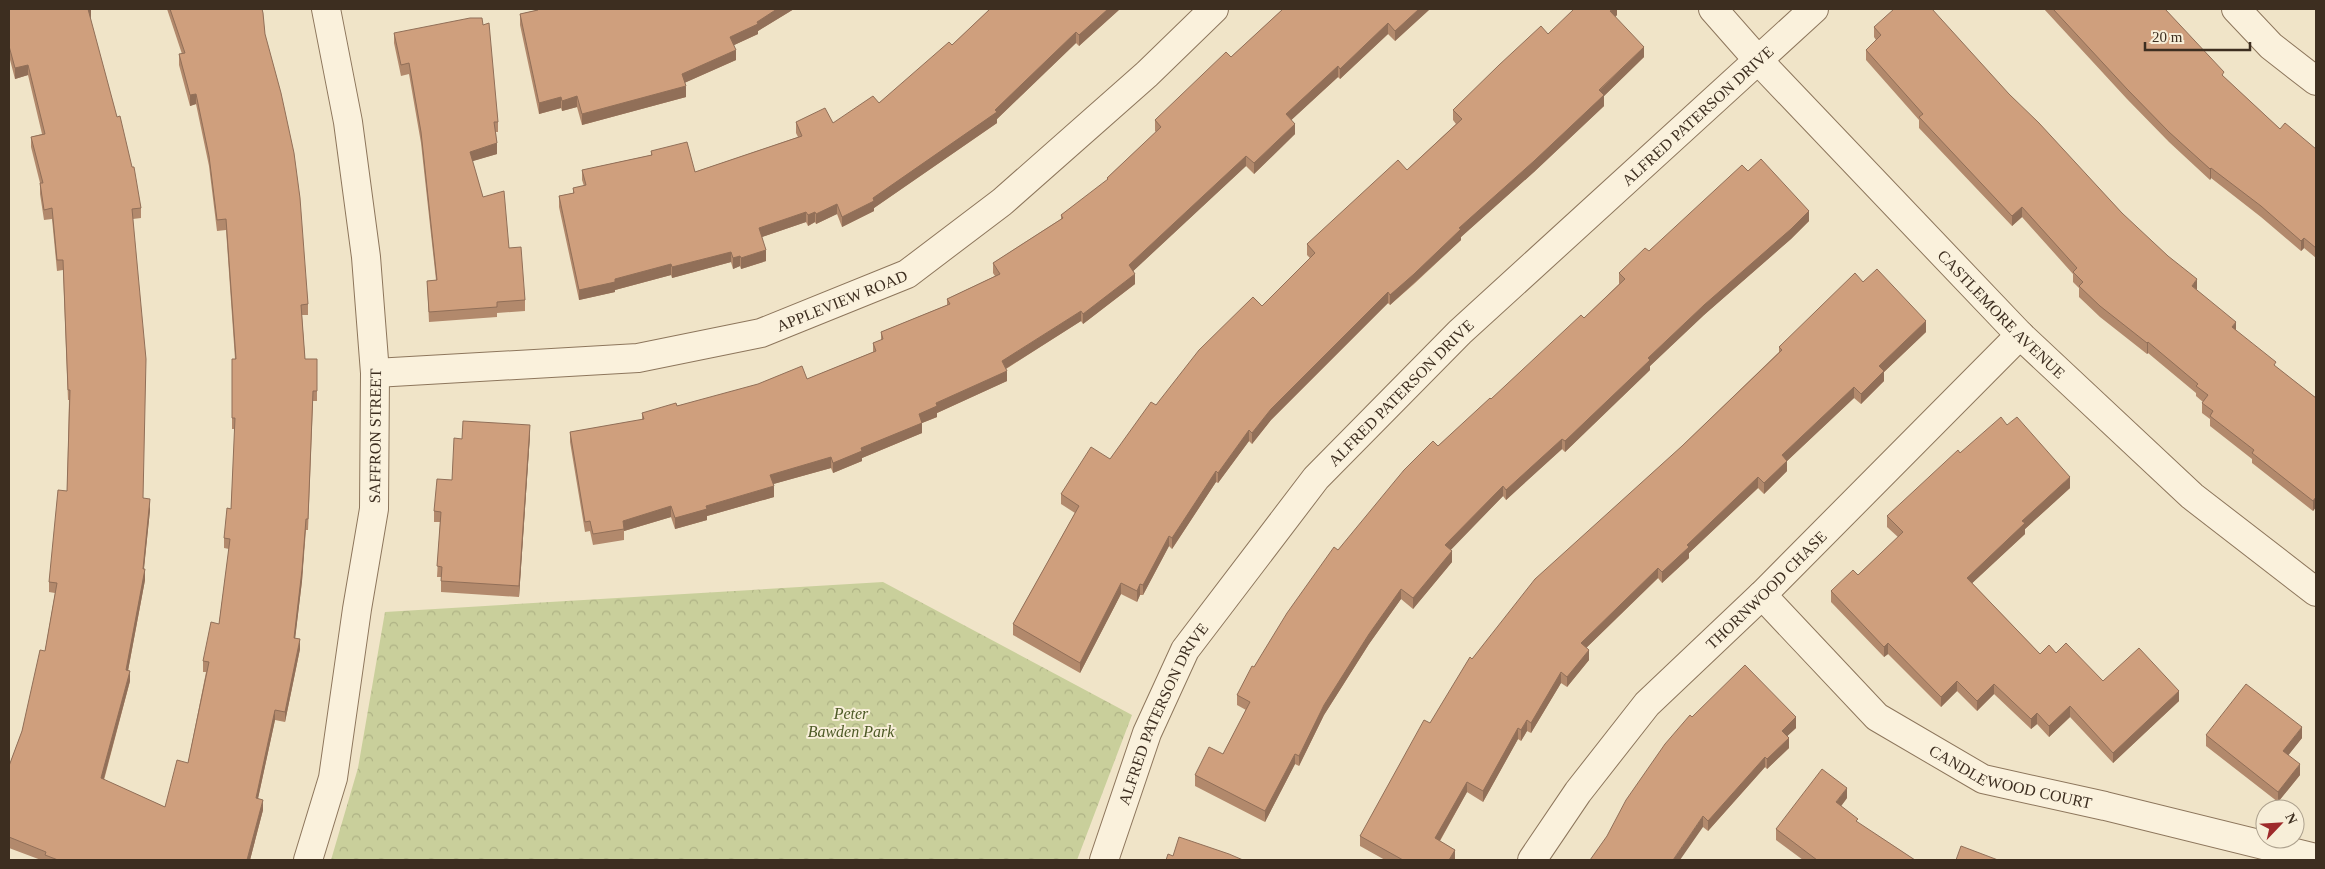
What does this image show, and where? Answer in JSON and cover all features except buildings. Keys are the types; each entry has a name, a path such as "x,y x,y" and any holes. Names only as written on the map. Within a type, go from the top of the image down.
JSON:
{"street":[{"name":"SAFFRON STREET","path":"308,860 333,778 357,609 374,508 375,373 366,257 349,131 326,9"},
{"name":"APPLEVIEW ROAD","path":"375,373 638,358 761,333 907,274 1002,202 1147,74 1214,9"},
{"name":"CASTLEMORE AVENUE","path":"1713,9 1757,59 2020,335 2192,496 2316,592"},
{"name":"ALFRED PATERSON DRIVE","path":"1104,860 1147,733 1185,650 1316,478 1460,332 1814,9"},
{"path":"2236,9 2271,46 2316,81"},
{"name":"THORNWOOD CHASE","path":"1532,860 1578,792 1647,704 1762,594 2020,335"},
{"name":"CANDLEWOOD COURT","path":"1762,594 1878,717 1983,779 2105,806 2316,858"}],"green space":[{"name":"Peter Bawden Park","path":"883,582 1132,715 1077,860 331,860 358,768 385,612"}]}
